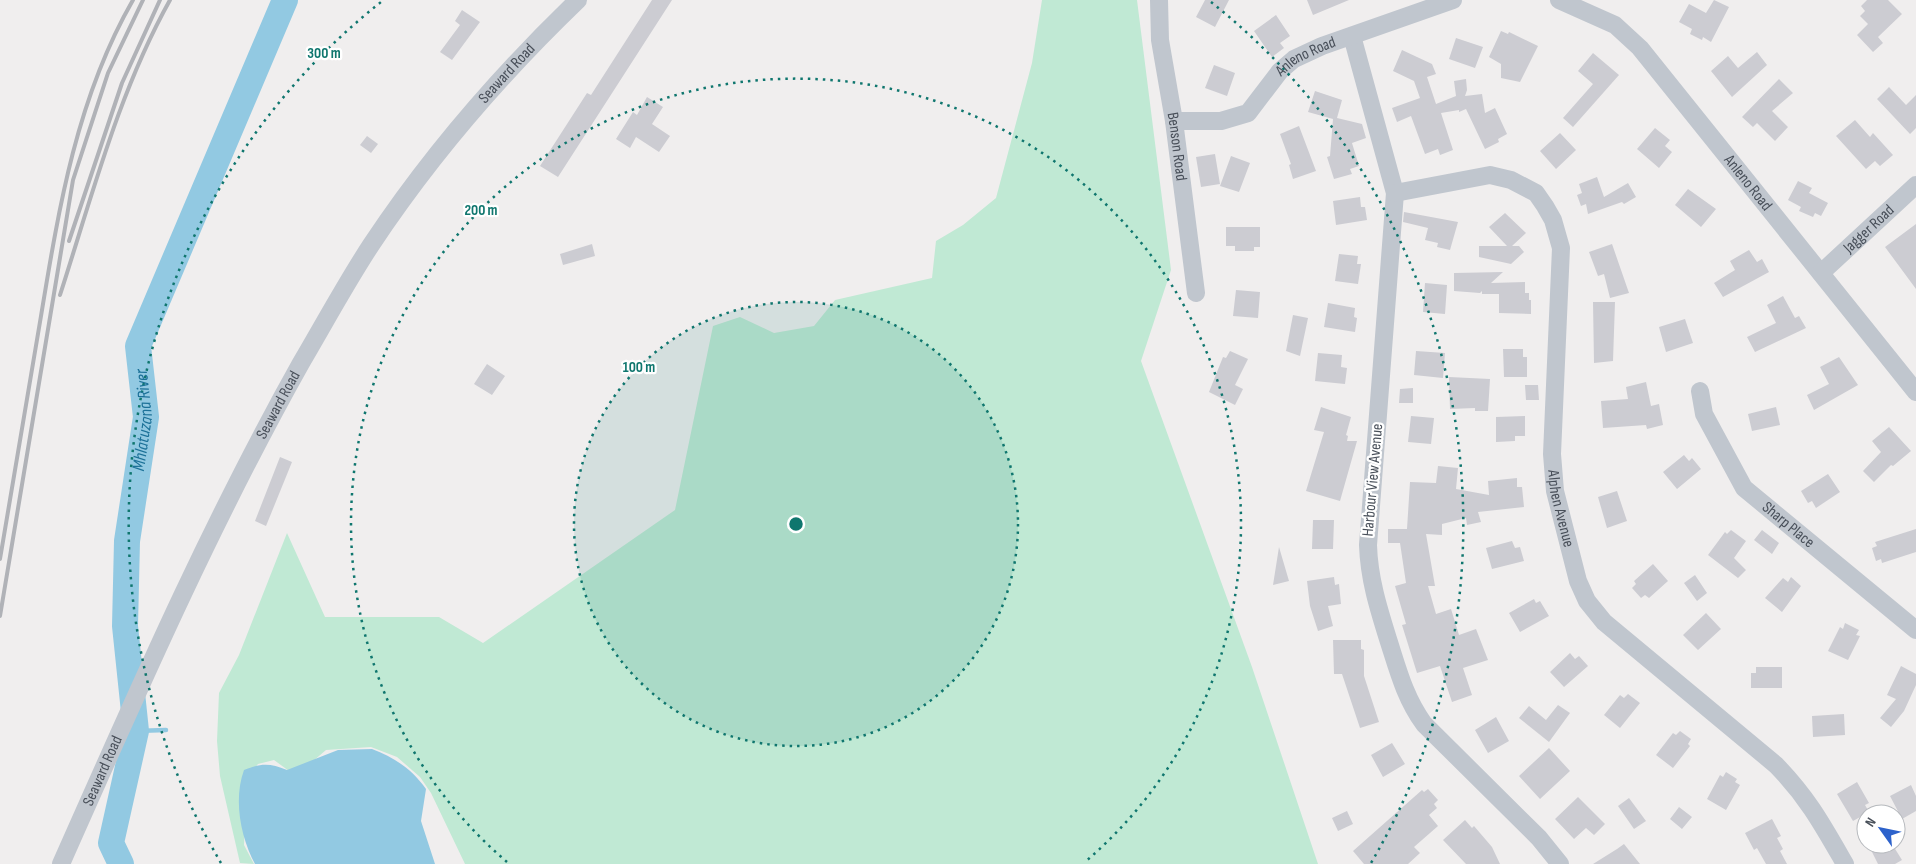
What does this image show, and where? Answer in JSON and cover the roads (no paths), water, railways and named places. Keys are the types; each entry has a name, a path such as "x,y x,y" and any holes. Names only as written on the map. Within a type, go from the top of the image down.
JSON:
{"street":[{"name":"Seaward Road","path":"61,864 183,592 260,436 370,245 458,128 536,41 578,0"},
{"name":"Benson Road","path":"1159,0 1160,40 1174,121 1196,293"},
{"name":"Anleno Road","path":"1174,121 1221,121 1248,113 1280,71 1294,59 1453,0"},
{"name":"Anleno Road","path":"1559,0 1615,25 1640,48 1916,392"},
{"name":"Harbour View Avenue","path":"1352,36 1395,193 1368,545 1372,587 1404,690 1412,707 1424,724 1539,838 1560,864"},
{"name":"Alphen Avenue","path":"1395,193 1490,175 1523,185 1536,193 1545,206 1553,220 1561,248 1552,454 1555,491 1578,581 1587,601 1604,622 1782,772 1814,809 1845,864"},
{"name":"Jagger Road","path":"1821,272 1916,184"},
{"name":"Sharp Place","path":"1700,391 1704,414 1744,488 1916,630"}],"water":[{"path":"372,749 402,765 426,789 421,821 435,864 255,864 242,831 240,818 239,794 244,770 266,765 287,770 338,750"}],"waterway":[{"name":"Mhlatuzana River","path":"121,864 111,843 136,731 125,626 127,541 146,417 138,346 285,0"},
{"path":"136,731 166,730"}],"railway":[{"path":"0,559 63,194 84,114 98,75 114,37 133,0"},
{"path":"0,616 73,180 108,73 143,0"},
{"path":"69,241 122,83 160,0"},
{"path":"60,295 95,182 121,107 152,35 170,0"}]}
